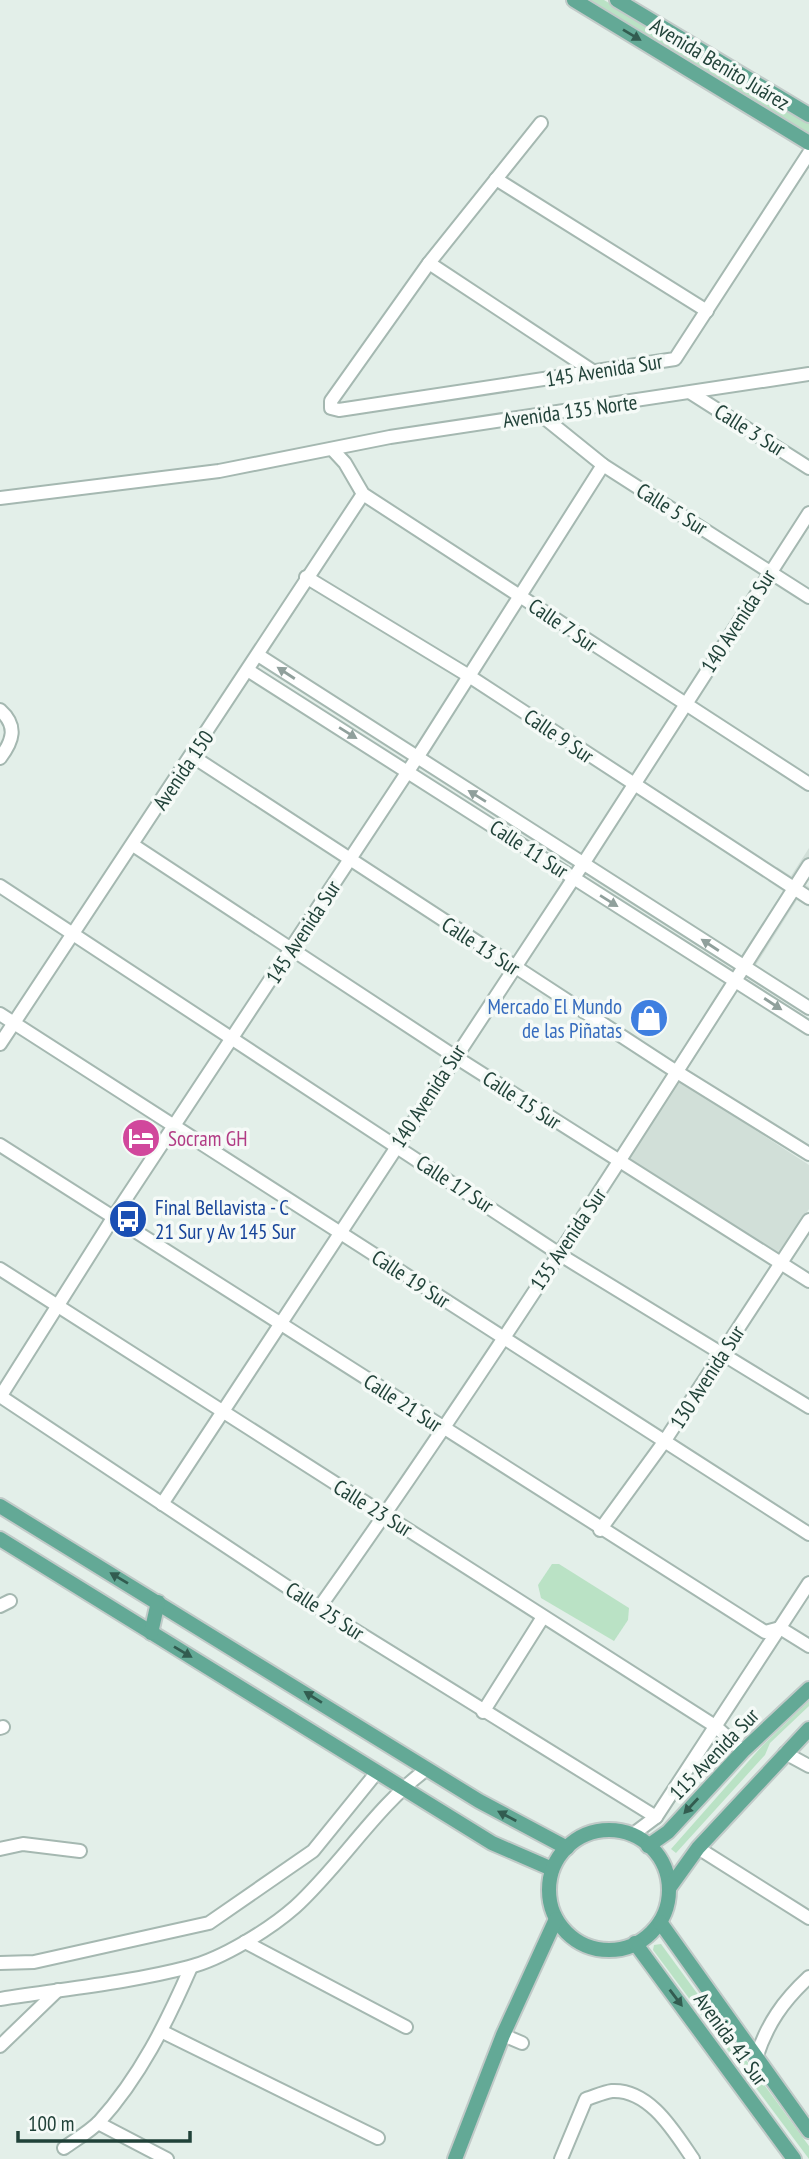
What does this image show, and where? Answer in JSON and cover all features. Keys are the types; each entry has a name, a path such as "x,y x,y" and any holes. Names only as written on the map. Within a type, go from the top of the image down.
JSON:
{"main road":[{"name":"Avenida Benito Juárez","path":"574,0 809,142"},
{"name":"Avenida Benito Juárez","path":"624,2 809,115"},
{"path":"0,1506 479,1801 567,1848"},
{"path":"0,1539 492,1843 552,1869"},
{"path":"150,1633 158,1602"},
{"name":"115 Avenida Sur","path":"648,1846 668,1832 743,1751 809,1689"},
{"path":"670,1886 666,1870 648,1846 632,1835 610,1830 591,1833 567,1848 552,1869 550,1901 556,1919 568,1935 586,1946 608,1950 635,1944 645,1938 660,1922 670,1886 698,1848 809,1730"},
{"path":"455,2159 503,2035 556,1919"},
{"name":"Avenida 41 Sur","path":"660,1922 809,2131"},
{"name":"Avenida 41 Sur","path":"635,1944 794,2159"}],"street":[{"path":"541,122 429,262 594,372"},
{"name":"145 Avenida Sur","path":"429,262 331,401 331,408 339,410 675,359 809,153"},
{"path":"496,178 707,311"},
{"name":"Avenida 135 Norte","path":"0,498 219,471 390,437 809,374"},
{"name":"Calle 3 Sur","path":"691,393 809,468"},
{"name":"Calle 5 Sur","path":"541,415 603,465 809,597"},
{"name":"Calle 7 Sur","path":"332,449 345,463 363,494 683,705 809,784"},
{"name":"145 Avenida Sur","path":"0,1397 60,1307 113,1218 293,950 603,465"},
{"name":"Avenida 150","path":"0,1044 249,671 306,577 363,494"},
{"name":"140 Avenida Sur","path":"162,1504 634,786 683,705 809,513"},
{"name":"Calle 9 Sur","path":"306,577 469,676 809,898"},
{"name":"Calle 11 Sur","path":"258,655 809,1008"},
{"name":"Calle 11 Sur","path":"249,671 809,1028"},
{"path":"0,710 9,719 13,732 11,741 0,758"},
{"name":"Calle 13 Sur","path":"192,756 513,967 809,1154"},
{"name":"Calle 15 Sur","path":"133,845 454,1056 809,1281"},
{"name":"135 Avenida Sur","path":"319,1608 385,1516 620,1163 809,865"},
{"name":"Calle 17 Sur","path":"0,886 71,935 559,1252 809,1407"},
{"path":"0,1014 13,1023"},
{"name":"Calle 19 Sur","path":"13,1023 809,1534"},
{"name":"Calle 21 Sur","path":"0,1145 600,1530 765,1632 780,1628 809,1646"},
{"name":"130 Avenida Sur","path":"600,1530 664,1442 809,1220"},
{"name":"Calle 23 Sur","path":"0,1269 715,1726 743,1751"},
{"name":"Calle 25 Sur","path":"0,1397 319,1608 656,1817"},
{"path":"632,1835 656,1817 809,1584"},
{"path":"483,1712 543,1617"},
{"path":"785,1753 809,1766"},
{"path":"0,1999 191,1967 245,1942 293,1908 344,1857 402,1787 427,1769"},
{"path":"0,1963 34,1962 209,1923 313,1851 377,1772"},
{"path":"0,1849 23,1844 80,1851"},
{"path":"698,1848 809,1918"},
{"path":"245,1942 406,2027"},
{"path":"64,2148 98,2123 163,2032 191,1967"},
{"path":"756,2058 766,2028 786,1998 809,1977"},
{"path":"0,2046 58,1990"},
{"path":"163,2032 378,2138"},
{"path":"503,2035 522,2043"},
{"path":"561,2159 586,2099 612,2091 639,2099 660,2114 693,2159"},
{"path":"98,2123 167,2159"}],"shaded area":[{"path":"809,848 809,879 806,885 809,887 809,907 797,900 756,965 741,956 783,891 768,881 777,867 791,876"},
{"path":"678,1080 809,1165 809,1209 778,1257 626,1159"}],"green space":[{"path":"587,0 604,0 809,123 809,134"},
{"path":"552,1564 559,1564 629,1608 628,1620 614,1641 541,1598 538,1585"},
{"path":"809,1701 809,1706 770,1743 765,1755 676,1853 671,1849 762,1746"},
{"path":"661,1944 809,2146 809,2159 653,1950 654,1945"}],"place":[{"name":"Mercado El Mundo de las Piñatas","path":"649,1018"},
{"name":"Socram GH","path":"141,1138"},
{"name":"Final Bellavista - C 21 Sur y Av 145 Sur","path":"128,1219"}]}
